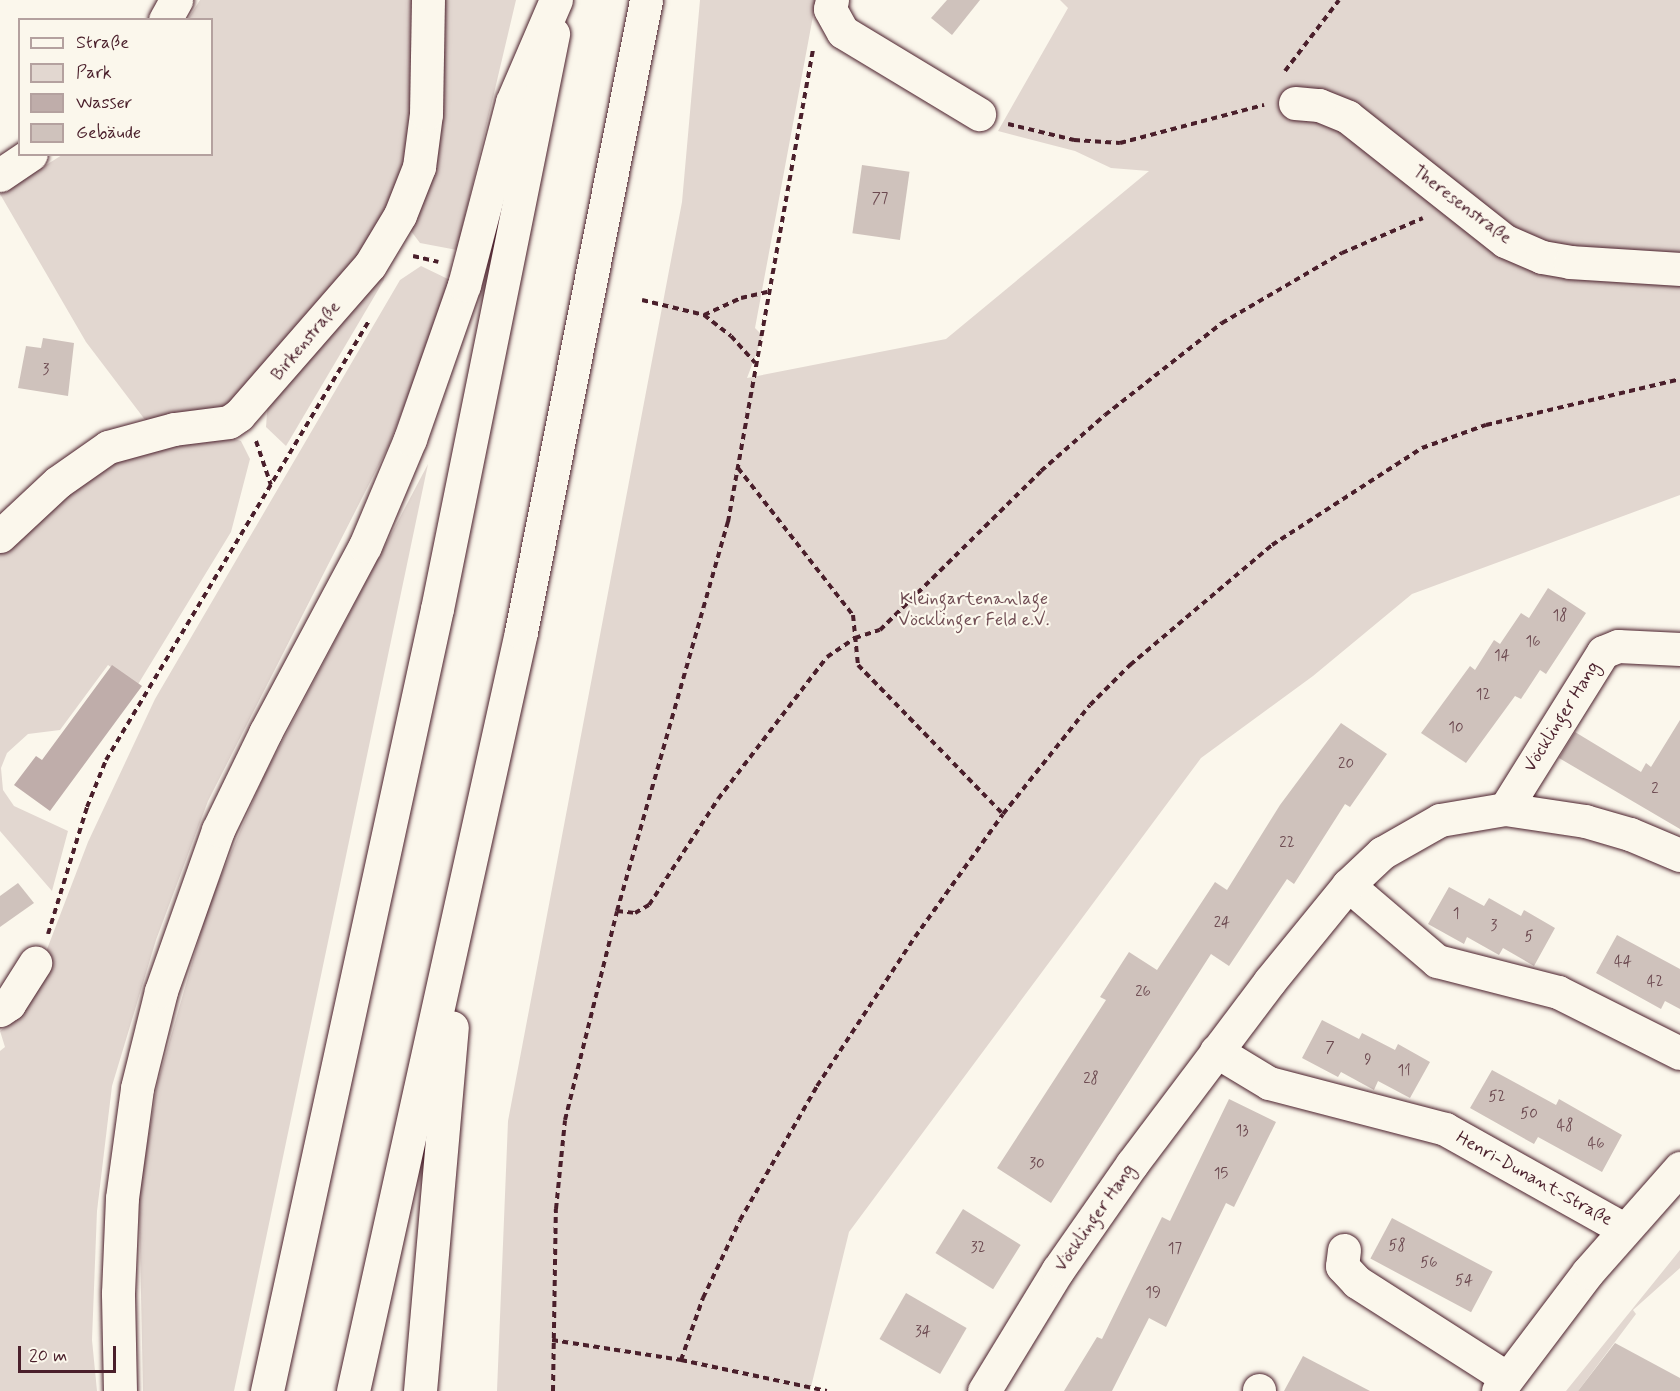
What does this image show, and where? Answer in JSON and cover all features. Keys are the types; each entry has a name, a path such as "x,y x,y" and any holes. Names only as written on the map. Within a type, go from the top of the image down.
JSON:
{"main road":[{"path":"166,18 176,0"},
{"name":"Birkenstraße","path":"0,536 58,482 108,447 174,429 229,422 245,409 370,265 406,203 424,133 428,0"},
{"path":"120,1391 118,1293 122,1198 137,1088 160,991 218,830 265,733 364,546 411,439 461,294 512,102 558,0"},
{"path":"267,1391 435,620 558,0"},
{"path":"353,1391 520,632 646,0"},
{"path":"831,5 843,33 866,50 979,114"},
{"name":"Theresenstraße","path":"1286,103 1319,105 1347,117 1505,241 1542,257 1680,269"},
{"path":"0,175 28,156"},
{"name":"Vöcklinger Hang","path":"1505,809 1591,666 1604,652 1634,646 1680,649"},
{"name":"Vöcklinger Hang","path":"984,1391 1058,1270 1216,1051 1348,885 1382,853 1418,830 1464,813 1505,809 1585,821 1630,834 1680,855"},
{"path":"1348,885 1437,961 1558,992 1680,1053"},
{"path":"420,1391 463,890"},
{"path":"0,1010 9,1004 35,963"},
{"name":"Henri-Dunant-Straße","path":"1216,1051 1269,1083 1445,1129 1624,1229"},
{"name":"Henri-Dunant-Straße","path":"1344,1250 1342,1266 1357,1282 1502,1384 1624,1229 1680,1168"}],"path":[{"path":"979,114 1029,131 1120,143 1286,103 1283,75 1339,0"},
{"path":"553,1391 552,1340 556,1209 565,1120 617,911 728,522 815,36 831,5"},
{"path":"617,911 635,913 649,905 718,799 827,657 855,638 880,630 1041,471 1138,387 1222,322 1342,253 1440,211 1452,201"},
{"path":"406,263 411,256"},
{"path":"704,315 741,298 768,292"},
{"path":"642,300 704,315 731,336 755,363"},
{"path":"35,963 51,928 83,818 106,760 376,308"},
{"path":"681,1360 703,1298 786,1136 915,937 1003,814 1090,705 1162,634 1272,545 1369,480 1422,448 1457,434 1680,379"},
{"path":"245,409 271,485"},
{"path":"737,467 853,615 858,665 1003,814"},
{"path":"552,1340 681,1360 827,1391"}],"green space":[{"path":"200,0 516,0 457,250 420,243 408,227 215,433 241,441 250,459 231,532 137,686 108,665 60,730 28,734 7,753 1,768 3,790 14,806 68,831 52,891 0,831 0,540 152,429 86,342 0,194 60,156 213,156 213,18 189,18"},
{"name":"Kleingartenanlage Vöcklinger Feld e.V.","path":"700,0 816,0 755,328 763,336 747,378 946,339 1149,171 1111,168 1075,151 998,131 1068,8 1060,0 1680,0 1680,495 1412,594 1313,676 1201,758 849,1232 810,1391 497,1391 508,1121 682,202"},
{"path":"421,266 450,280 408,396 389,445 208,801 156,940 112,1086 97,1211 92,1340 97,1391 0,1391 0,1051 5,1047 0,1031 16,1019 36,978 88,842 155,699 400,280"},
{"path":"386,267 384,280 286,446 266,427 268,400"},
{"path":"428,464 234,1391 143,1391 139,1195 157,1085 209,904 263,778"},
{"path":"1680,1250 1680,1268 1633,1310 1636,1314 1578,1391 1566,1391"}],"water":[{"path":"112,665 142,686 50,811 14,785 36,756 42,760"}],"building":[{"path":"947,0 980,0 952,35 931,18"},
{"path":"862,165 910,172 900,240 852,233"},
{"path":"43,338 74,343 68,396 18,388 26,346 41,348"},
{"path":"1548,588 1586,613 1546,674 1540,670 1521,699 1515,696 1466,763 1421,733 1470,666 1475,670 1494,640 1500,644 1521,613 1529,618"},
{"path":"1680,720 1680,829 1559,758 1575,732 1641,772 1646,763 1651,767"},
{"path":"1341,723 1387,754 1350,807 1345,804 1294,884 1287,879 1229,966 1211,954 1051,1203 997,1168 1106,1000 1100,997 1129,952 1157,970 1215,882 1227,890 1280,805"},
{"path":"18,883 34,903 0,927 0,896"},
{"path":"1449,887 1484,906 1489,898 1521,916 1524,910 1555,928 1534,966 1503,948 1499,955 1467,937 1464,944 1428,924"},
{"path":"1617,935 1680,969 1680,1009 1665,1001 1661,1009 1596,973"},
{"path":"1322,1020 1359,1039 1362,1033 1395,1050 1398,1044 1430,1062 1410,1098 1378,1081 1374,1090 1341,1072 1338,1077 1302,1058"},
{"path":"1492,1070 1556,1105 1559,1099 1622,1135 1602,1172 1538,1137 1534,1144 1470,1108"},
{"path":"1229,1099 1276,1122 1234,1207 1226,1203 1166,1327 1149,1318 1112,1391 1064,1391 1097,1337 1102,1339 1162,1217 1170,1221"},
{"path":"963,1209 1021,1245 993,1289 935,1253"},
{"path":"1392,1218 1493,1272 1471,1312 1370,1259"},
{"path":"906,1293 967,1328 940,1374 880,1339"},
{"path":"1615,1343 1680,1378 1680,1391 1578,1391"},
{"path":"1303,1356 1370,1391 1284,1391"}]}
